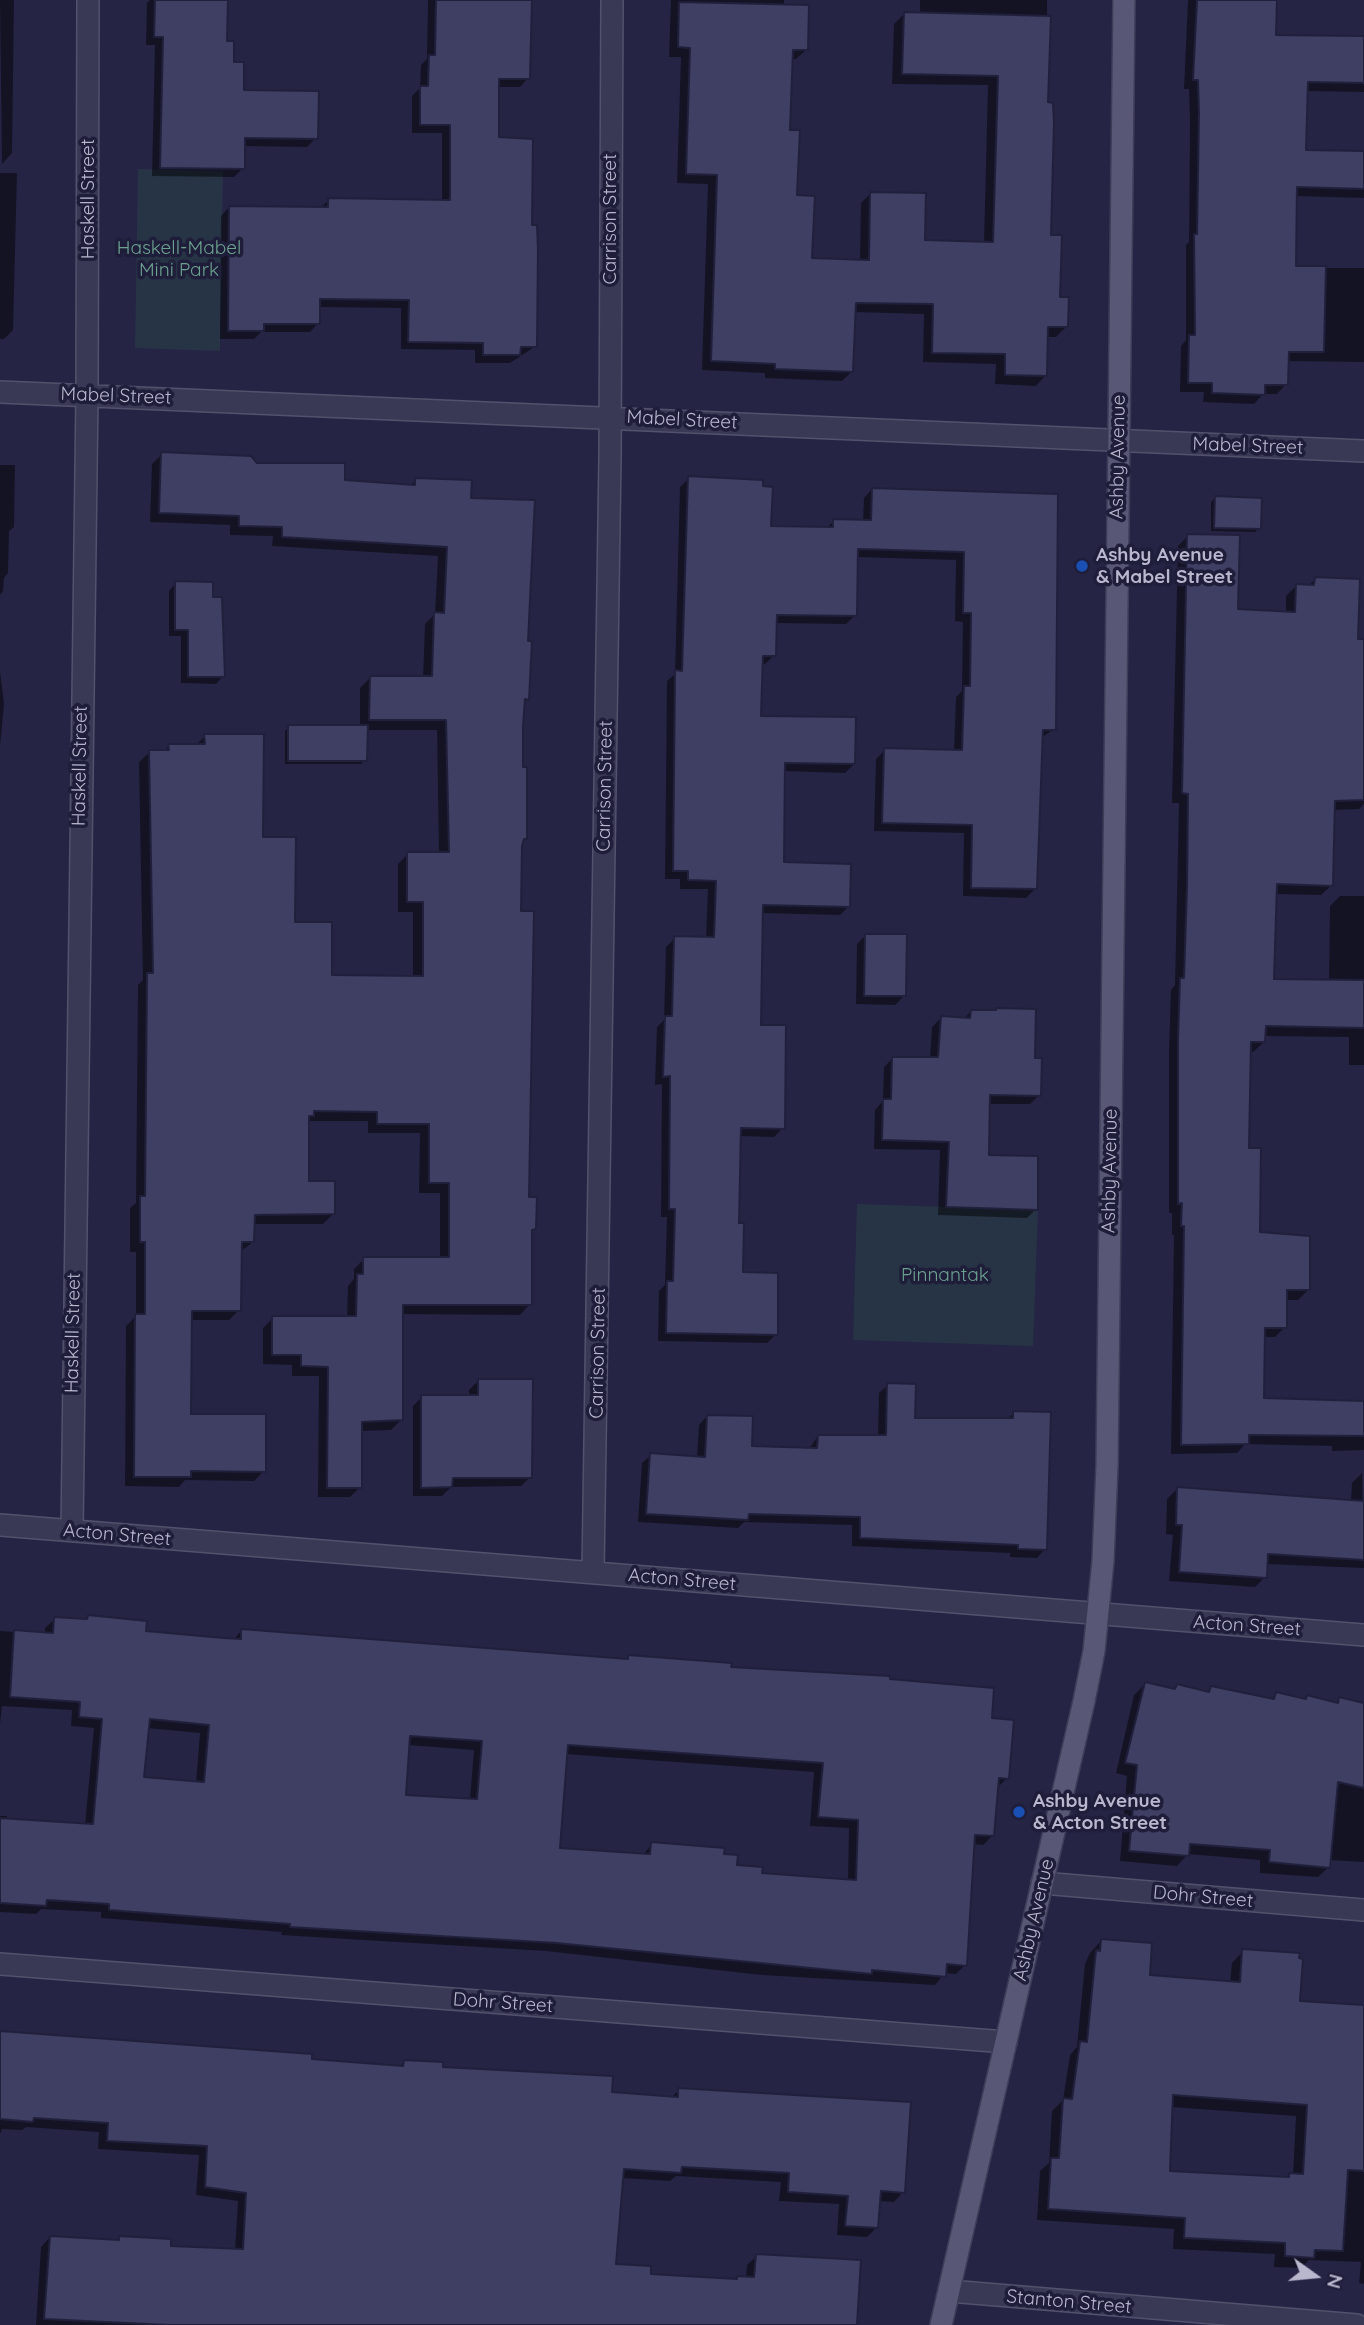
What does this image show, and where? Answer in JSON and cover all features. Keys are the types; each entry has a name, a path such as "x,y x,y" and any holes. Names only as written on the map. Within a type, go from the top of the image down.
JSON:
{"main road":[{"name":"Ashby Avenue","path":"941,2325 1084,1701 1097,1613 1107,1466 1124,0"}],"street":[{"name":"Haskell Street","path":"72,1531 87,395 88,0"},
{"name":"Carrison Street","path":"593,1572 610,417 612,0"},
{"name":"Mabel Street","path":"0,392 1364,451"},
{"name":"Acton Street","path":"0,1525 1364,1635"},
{"name":"Dohr Street","path":"1042,1883 1364,1910"},
{"name":"Dohr Street","path":"0,1964 1006,2042"},
{"name":"Stanton Street","path":"948,2291 1357,2325"}],"green space":[{"name":"Haskell-Mabel Mini Park","path":"138,169 223,171 220,351 135,348"},
{"name":"Pinnantak","path":"857,1204 1038,1210 1033,1346 853,1340"}],"building":[{"path":"155,0 228,0 227,41 234,41 234,62 244,62 244,90 319,91 318,139 245,138 245,169 160,168 163,37 154,37"},
{"path":"436,0 532,0 530,79 499,79 499,137 533,139 532,225 537,225 538,249 537,347 521,347 520,355 483,355 483,343 408,342 409,300 320,299 320,324 264,324 264,331 228,331 229,206 328,207 328,198 450,200 450,125 420,125 420,86 428,86 429,55 435,55"},
{"path":"1197,0 1277,0 1276,35 1364,36 1364,83 1308,82 1306,150 1364,151 1364,189 1297,187 1296,266 1326,266 1324,352 1289,352 1288,385 1265,385 1265,395 1212,393 1212,383 1188,383 1189,335 1195,335 1194,234 1197,234 1199,113 1198,80 1193,80"},
{"path":"679,2 809,5 808,50 793,50 790,130 800,130 797,195 815,196 812,258 869,260 870,192 926,193 925,240 993,242 998,76 902,74 904,12 1051,16 1048,102 1053,103 1054,123 1051,235 1062,235 1060,297 1069,297 1068,327 1048,327 1047,376 1005,375 1005,354 932,353 933,304 856,303 853,372 775,369 775,364 711,361 717,175 686,174 690,48 678,47"},
{"path":"161,452 251,456 257,463 345,463 345,480 415,485 415,478 472,480 471,498 535,500 528,641 532,641 529,700 525,699 523,727 523,767 527,767 527,839 524,839 522,846 521,911 534,911 529,1197 537,1197 536,1229 532,1230 532,1305 403,1305 403,1420 362,1422 362,1488 327,1488 328,1367 301,1366 301,1355 272,1355 272,1316 356,1316 357,1274 363,1274 363,1257 449,1257 449,1183 429,1183 429,1124 377,1124 377,1112 314,1111 314,1116 309,1116 309,1181 335,1181 335,1214 255,1215 254,1242 242,1242 241,1311 192,1311 191,1414 266,1414 266,1472 191,1471 191,1477 134,1477 135,1314 145,1314 145,1242 140,1242 140,1196 145,1196 147,973 153,973 149,750 169,750 168,744 205,744 204,734 264,734 263,837 296,837 295,922 332,922 332,975 423,976 423,902 407,902 407,852 449,852 446,720 369,720 370,676 432,676 434,612 444,613 447,547 282,537 282,527 239,526 239,516 159,513"},
{"path":"688,476 763,480 763,486 773,487 771,526 833,527 833,519 871,520 872,488 1058,494 1056,730 1043,730 1037,889 971,888 972,825 882,823 884,748 962,750 964,686 970,686 971,613 963,613 964,552 858,549 857,616 777,615 776,656 763,656 761,716 856,717 855,764 785,763 784,862 851,864 850,907 763,905 761,1025 786,1025 785,1129 741,1128 739,1223 744,1223 743,1272 778,1273 778,1335 666,1333 667,1281 673,1281 675,1209 669,1209 670,1076 663,1077 665,1016 672,1016 674,936 714,937 716,881 688,880 688,871 673,871 675,670 682,671"},
{"path":"1215,496 1262,498 1261,529 1214,528"},
{"path":"1187,534 1240,535 1238,609 1295,612 1296,584 1314,585 1315,577 1360,579 1358,639 1364,639 1364,800 1335,801 1333,886 1277,884 1274,979 1364,980 1364,1028 1266,1026 1265,1042 1251,1042 1249,1148 1261,1148 1260,1232 1310,1236 1310,1290 1287,1290 1287,1328 1265,1328 1264,1398 1364,1401 1364,1436 1249,1435 1249,1444 1181,1445 1184,1226 1181,1226 1182,1203 1178,1204 1178,1040 1180,978 1184,978 1187,887 1188,794 1182,793"},
{"path":"175,581 213,582 213,597 222,597 225,677 188,677 188,630 175,630"},
{"path":"288,725 368,725 367,761 288,761"},
{"path":"865,934 907,934 906,996 864,996"},
{"path":"1036,1009 1035,1058 1042,1058 1041,1096 990,1095 989,1155 1038,1156 1038,1210 946,1207 949,1142 882,1140 883,1099 891,1099 892,1057 938,1057 941,1016 970,1018 971,1010"},
{"path":"478,1379 533,1379 532,1478 453,1478 452,1487 421,1488 421,1395 478,1395"},
{"path":"887,1383 916,1384 915,1418 1013,1418 1013,1411 1051,1412 1047,1550 1018,1549 1018,1545 860,1538 860,1517 749,1514 748,1520 646,1514 650,1453 705,1457 707,1415 753,1416 752,1446 817,1448 818,1435 886,1435"},
{"path":"1177,1487 1364,1501 1364,1560 1268,1554 1267,1578 1179,1572 1182,1525 1176,1525"},
{"path":"88,1615 147,1621 146,1631 224,1638 241,1639 241,1629 628,1659 628,1655 732,1663 731,1667 890,1676 890,1679 994,1688 992,1718 1014,1720 1009,1779 999,1778 994,1836 975,1835 967,1966 947,1964 946,1977 872,1970 872,1974 556,1943 290,1927 290,1924 109,1910 109,1904 47,1900 46,1906 0,1903 0,1818 93,1824 102,1719 79,1717 80,1702 10,1697 14,1630 53,1633 54,1617 87,1619","holes":["150,1719 209,1725 204,1782 144,1777","410,1736 482,1741 477,1799 406,1795","568,1745 823,1763 818,1817 858,1820 856,1880 762,1873 763,1867 737,1865 738,1855 724,1854 725,1848 651,1842 650,1854 560,1848"]},
{"path":"1145,1682 1175,1689 1177,1684 1209,1692 1211,1686 1274,1699 1276,1692 1306,1699 1307,1695 1338,1703 1339,1697 1364,1703 1364,1788 1338,1782 1330,1868 1269,1862 1270,1850 1190,1844 1189,1856 1129,1851 1137,1765 1125,1763"},
{"path":"1101,1939 1152,1943 1150,1975 1240,1982 1242,1949 1300,1953 1299,1958 1303,1959 1300,2001 1364,2005 1364,2171 1348,2170 1343,2251 1315,2250 1314,2258 1285,2256 1285,2243 1184,2238 1185,2218 1048,2209 1051,2158 1059,2158 1063,2098 1072,2099 1080,2041 1087,2042 1096,1950 1100,1951","holes":["1173,2095 1307,2105 1303,2174 1289,2173 1289,2177 1170,2171"]},
{"path":"0,2031 312,2054 312,2059 403,2066 404,2060 443,2062 443,2067 613,2076 612,2092 678,2097 678,2088 911,2102 905,2193 881,2191 878,2228 845,2226 848,2196 788,2192 789,2173 682,2167 681,2173 624,2169 616,2264 651,2266 651,2274 737,2279 737,2276 754,2277 756,2254 861,2260 857,2325 169,2325 44,2319 50,2236 119,2240 119,2236 171,2239 171,2246 243,2249 246,2193 205,2187 207,2146 107,2141 108,2123 34,2118 33,2122 0,2119"}],"place":[{"name":"Ashby Avenue & Mabel Street","path":"1082,566"},
{"name":"Ashby Avenue & Acton Street","path":"1019,1812"}]}
